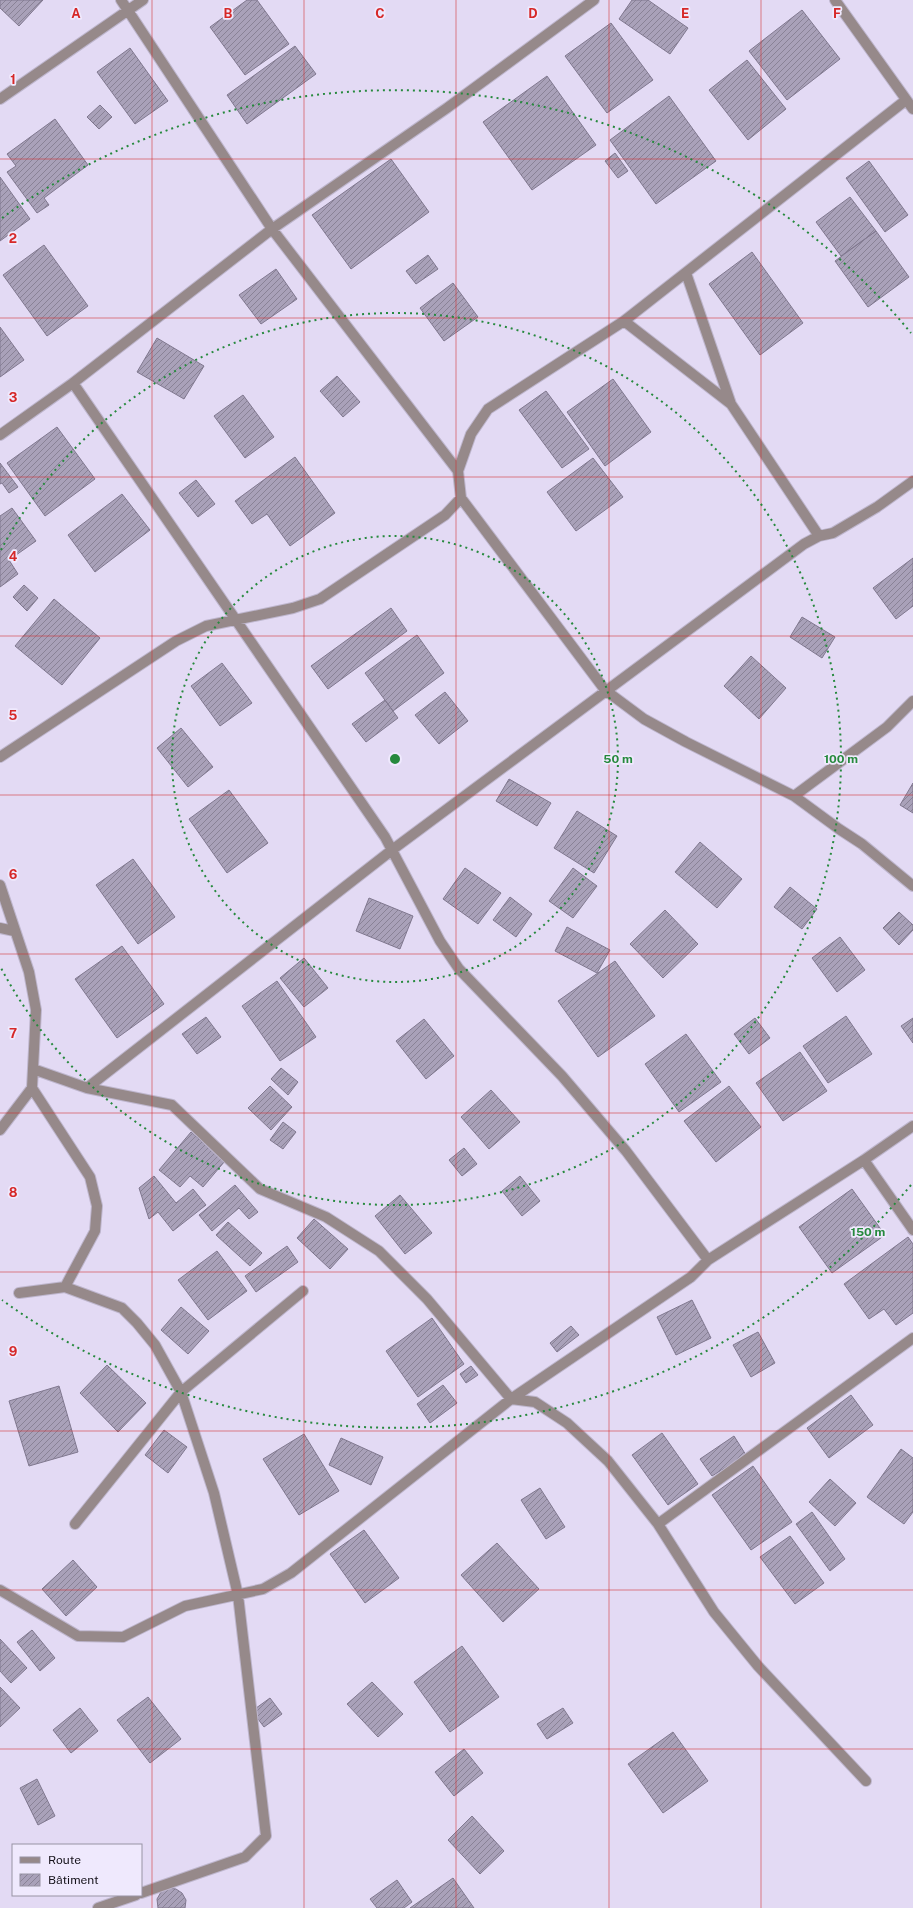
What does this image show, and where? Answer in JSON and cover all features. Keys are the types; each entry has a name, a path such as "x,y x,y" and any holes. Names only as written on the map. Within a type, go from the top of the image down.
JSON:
{"street":[{"path":"120,0 129,11 272,229 458,471"},
{"path":"0,99 143,0"},
{"path":"0,435 73,383 272,229 447,108 594,0"},
{"path":"834,0 913,109"},
{"path":"906,100 624,321 488,409 471,434 458,471 461,498 605,690 644,718 686,742 794,796 862,844 913,886"},
{"path":"686,273 731,404 819,536"},
{"path":"624,321 731,404"},
{"path":"73,383 238,620 385,837 440,941 459,969 562,1076 626,1151 708,1260"},
{"path":"87,1088 392,850 605,690 804,544 819,536 833,533 877,507 913,480"},
{"path":"0,757 176,641 206,626 293,608 320,599 446,515 461,498"},
{"path":"794,796 887,727 913,701"},
{"path":"0,885 14,931 29,972 36,1010 32,1088 0,1130"},
{"path":"0,928 14,931"},
{"path":"33,1069 87,1088 172,1105 260,1188 326,1217 379,1251 427,1299 511,1399 535,1402 567,1423 608,1461 658,1524 714,1612 753,1660 866,1781"},
{"path":"32,1088 90,1177 97,1206 95,1231 64,1287"},
{"path":"0,1590 78,1636 123,1637 185,1606 263,1589 291,1573 511,1399 691,1277 708,1260 864,1160 913,1126"},
{"path":"864,1160 913,1230"},
{"path":"19,1293 64,1287 122,1308 155,1345 181,1392 214,1493 238,1595 266,1836 245,1857 142,1893"},
{"path":"75,1524 181,1392 303,1291"},
{"path":"658,1524 913,1338"},
{"path":"98,1908 133,1896"}],"building":[{"path":"0,0 43,0 19,26 0,8"},
{"path":"247,0 257,0 289,44 245,75 210,27"},
{"path":"632,0 648,0 688,28 670,54 619,19"},
{"path":"802,10 840,59 787,100 749,51"},
{"path":"611,23 653,80 607,113 565,56"},
{"path":"295,46 316,74 247,124 227,95"},
{"path":"130,48 168,101 135,124 97,72"},
{"path":"747,60 786,109 748,140 709,90"},
{"path":"547,76 596,145 532,190 483,122"},
{"path":"669,96 716,161 656,204 610,140"},
{"path":"100,105 112,117 99,129 87,117"},
{"path":"55,119 88,165 44,198 49,205 37,213 7,172 16,166 7,154"},
{"path":"615,153 628,171 618,178 605,161"},
{"path":"391,159 429,212 351,269 312,215"},
{"path":"869,161 908,215 885,232 846,178"},
{"path":"0,177 30,219 0,241"},
{"path":"850,197 876,231 841,256 816,222"},
{"path":"876,231 909,277 868,307 835,261"},
{"path":"44,245 88,306 47,336 3,275"},
{"path":"752,252 803,323 760,355 709,284"},
{"path":"428,255 438,269 416,284 406,271"},
{"path":"276,269 297,299 261,324 239,295"},
{"path":"453,283 478,317 444,341 420,308"},
{"path":"0,327 24,360 0,377"},
{"path":"157,338 204,366 184,399 137,372"},
{"path":"337,376 360,402 343,417 320,391"},
{"path":"613,379 651,432 605,466 567,412"},
{"path":"546,391 589,449 562,468 519,410"},
{"path":"243,395 274,437 245,458 214,416"},
{"path":"57,427 95,479 45,516 7,463"},
{"path":"295,457 335,513 290,546 267,514 252,524 235,501"},
{"path":"593,458 623,497 576,531 547,492"},
{"path":"0,463 18,487 9,493 2,483 0,484"},
{"path":"196,480 215,504 198,517 179,493"},
{"path":"122,494 150,530 95,572 68,535"},
{"path":"12,508 36,541 9,560 18,574 0,587 0,516"},
{"path":"913,558 913,606 896,619 873,588"},
{"path":"24,585 38,598 27,611 13,597"},
{"path":"54,599 100,638 62,685 15,646"},
{"path":"391,608 407,631 328,689 311,666"},
{"path":"802,617 835,637 822,658 790,637"},
{"path":"417,635 444,673 393,711 365,673"},
{"path":"751,656 786,688 759,719 724,686"},
{"path":"222,663 252,703 220,726 191,686"},
{"path":"445,692 468,721 439,744 415,715"},
{"path":"385,700 398,718 366,742 352,724"},
{"path":"181,728 213,767 188,787 157,748"},
{"path":"509,779 551,803 537,826 496,801"},
{"path":"913,783 913,813 900,805"},
{"path":"229,790 268,843 227,873 189,819"},
{"path":"577,811 617,836 594,873 554,848"},
{"path":"700,842 742,879 717,908 675,872"},
{"path":"133,859 175,917 138,944 96,885"},
{"path":"465,868 501,893 478,924 443,899"},
{"path":"573,868 597,886 573,918 549,901"},
{"path":"790,887 817,909 802,929 774,907"},
{"path":"510,897 532,914 516,937 493,920"},
{"path":"369,898 413,916 400,949 356,931"},
{"path":"665,910 698,944 663,978 630,944"},
{"path":"899,912 913,925 913,930 899,945 883,928"},
{"path":"567,927 610,950 597,973 555,951"},
{"path":"840,937 865,970 837,992 812,958"},
{"path":"122,946 164,1004 117,1038 75,979"},
{"path":"304,958 328,988 304,1007 280,978"},
{"path":"615,961 655,1016 598,1057 558,1001"},
{"path":"277,981 316,1037 280,1061 242,1006"},
{"path":"846,1016 872,1054 828,1083 803,1046"},
{"path":"206,1017 221,1037 197,1054 182,1034"},
{"path":"755,1018 770,1038 749,1054 734,1034"},
{"path":"913,1018 913,1043 901,1026"},
{"path":"424,1019 454,1056 426,1079 396,1041"},
{"path":"686,1034 721,1082 679,1112 645,1064"},
{"path":"800,1052 827,1091 783,1121 756,1083"},
{"path":"281,1068 298,1082 288,1095 271,1079"},
{"path":"270,1086 292,1107 271,1130 248,1108"},
{"path":"729,1086 761,1127 716,1162 684,1121"},
{"path":"491,1090 520,1122 489,1149 461,1117"},
{"path":"283,1122 296,1132 283,1149 270,1140"},
{"path":"191,1132 225,1161 203,1187 190,1176 180,1187 159,1170"},
{"path":"464,1148 477,1164 462,1176 449,1160"},
{"path":"154,1176 176,1203 193,1189 206,1205 173,1231 158,1212 149,1219 139,1188"},
{"path":"520,1176 540,1201 522,1216 502,1191"},
{"path":"235,1185 258,1212 249,1219 239,1208 212,1231 199,1215"},
{"path":"852,1189 885,1235 832,1273 799,1227"},
{"path":"400,1195 432,1233 405,1254 375,1216"},
{"path":"314,1219 348,1249 330,1269 297,1238"},
{"path":"228,1222 262,1253 250,1266 216,1235"},
{"path":"908,1237 913,1244 913,1313 896,1325 884,1309 869,1319 844,1284"},
{"path":"287,1246 298,1262 256,1292 245,1276"},
{"path":"217,1251 247,1291 208,1320 178,1280"},
{"path":"692,1300 711,1338 676,1355 657,1317"},
{"path":"181,1307 209,1331 188,1354 161,1330"},
{"path":"432,1318 464,1364 418,1397 386,1351"},
{"path":"571,1326 579,1335 557,1352 550,1343"},
{"path":"758,1332 775,1363 751,1377 733,1345"},
{"path":"107,1365 146,1403 118,1432 80,1393"},
{"path":"471,1366 478,1375 466,1383 460,1374"},
{"path":"443,1385 457,1403 430,1423 417,1404"},
{"path":"59,1386 78,1452 29,1466 9,1401"},
{"path":"851,1395 873,1425 829,1458 807,1428"},
{"path":"164,1430 187,1447 168,1473 145,1455"},
{"path":"662,1433 698,1484 668,1505 632,1455"},
{"path":"304,1434 339,1491 299,1515 263,1459"},
{"path":"734,1436 746,1455 712,1476 700,1459"},
{"path":"341,1438 383,1457 371,1485 329,1465"},
{"path":"901,1449 913,1458 913,1512 904,1524 867,1497"},
{"path":"753,1466 792,1522 751,1550 712,1495"},
{"path":"830,1479 856,1503 835,1526 809,1502"},
{"path":"540,1488 565,1527 546,1539 521,1500"},
{"path":"812,1512 845,1559 830,1571 796,1524"},
{"path":"364,1530 399,1578 365,1603 330,1554"},
{"path":"790,1536 824,1583 795,1604 760,1557"},
{"path":"497,1543 539,1589 503,1622 461,1575"},
{"path":"73,1560 97,1587 66,1616 42,1589"},
{"path":"32,1630 55,1658 40,1671 17,1642"},
{"path":"0,1639 27,1668 11,1683 0,1671"},
{"path":"462,1646 499,1697 450,1732 414,1682"},
{"path":"372,1682 403,1714 378,1737 347,1704"},
{"path":"0,1687 20,1708 0,1727"},
{"path":"148,1697 181,1739 150,1763 117,1720"},
{"path":"270,1698 282,1714 264,1727 252,1711"},
{"path":"80,1708 98,1731 71,1753 53,1730"},
{"path":"563,1708 573,1723 547,1739 537,1724"},
{"path":"673,1732 708,1781 663,1813 628,1764"},
{"path":"464,1749 483,1773 454,1796 435,1772"},
{"path":"37,1779 55,1816 38,1825 20,1788"},
{"path":"472,1816 504,1851 480,1874 448,1840"},
{"path":"453,1878 474,1908 410,1908"},
{"path":"397,1880 412,1902 404,1908 377,1908 370,1899"},
{"path":"168,1888 176,1889 182,1893 186,1900 185,1908 158,1908 157,1899 161,1892"}]}
